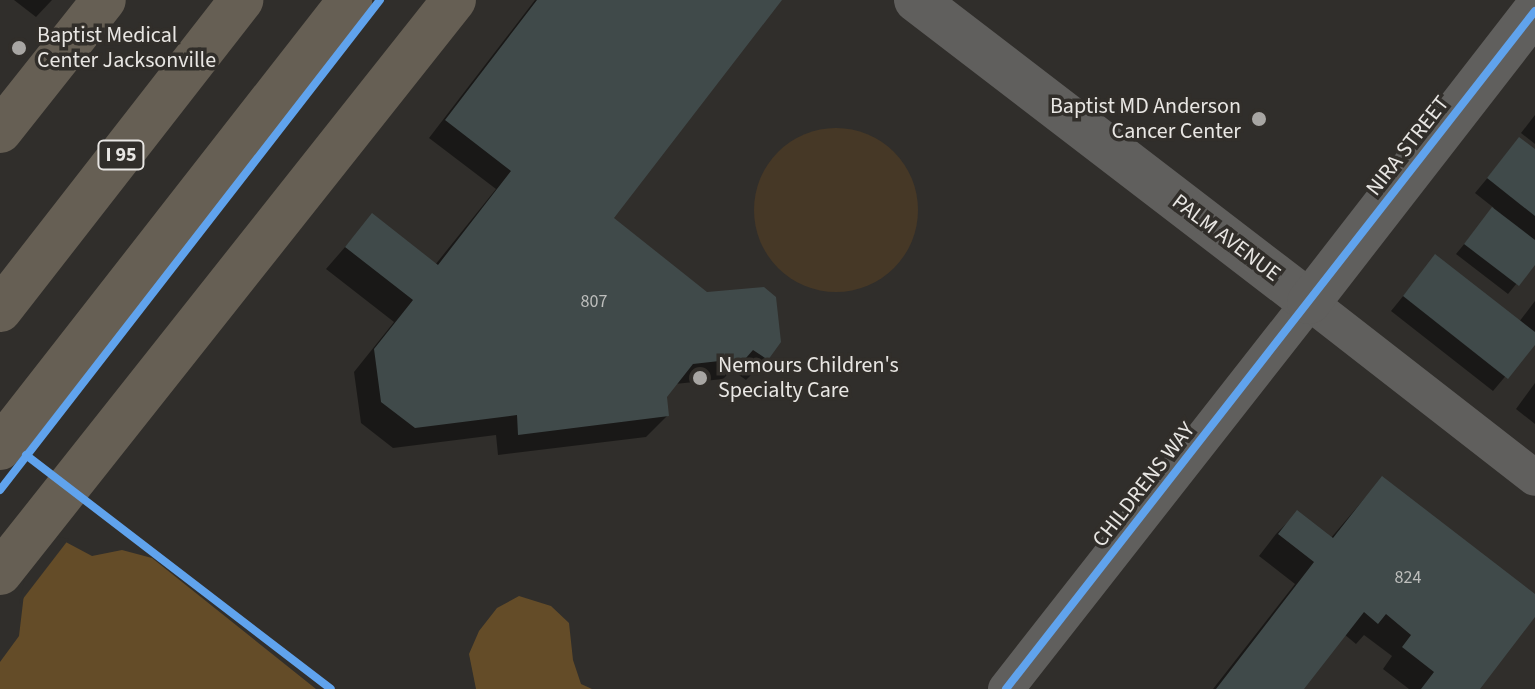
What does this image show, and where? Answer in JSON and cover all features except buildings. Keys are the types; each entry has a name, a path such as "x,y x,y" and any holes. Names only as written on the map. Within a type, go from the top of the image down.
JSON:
{"highway":[{"path":"0,131 104,0"},
{"name":"I 95","path":"0,310 241,0"},
{"path":"6,441 350,0"},
{"path":"0,573 454,0"}],"street":[{"name":"PALM AVENUE","path":"916,0 1535,478"},
{"name":"NIRA STREET","path":"1309,302 1535,11"},
{"name":"CHILDRENS WAY","path":"1006,689 1309,302"}],"shaded area":[{"path":"836,128 867,134 894,152 912,179 918,210 912,241 894,268 867,286 836,292 805,286 778,268 760,241 754,210 760,179 778,152 805,134"},
{"path":"62,540 92,556 122,550 152,558 316,689 0,689 0,662 19,636 24,594"},
{"path":"519,596 551,606 569,623 573,660 581,684 592,689 476,689 469,654 479,631 497,608"}],"pier":[{"path":"54,536 69,539 19,604 27,568"}],"cycle path":[{"path":"0,490 380,0"},
{"path":"1006,689 1535,11"},
{"path":"26,455 331,689"}],"place":[{"name":"Baptist Medical Center Jacksonville","path":"19,48"},
{"name":"Baptist MD Anderson Cancer Center","path":"1259,119"},
{"name":"Nemours Children's Specialty Care","path":"700,378"}]}
